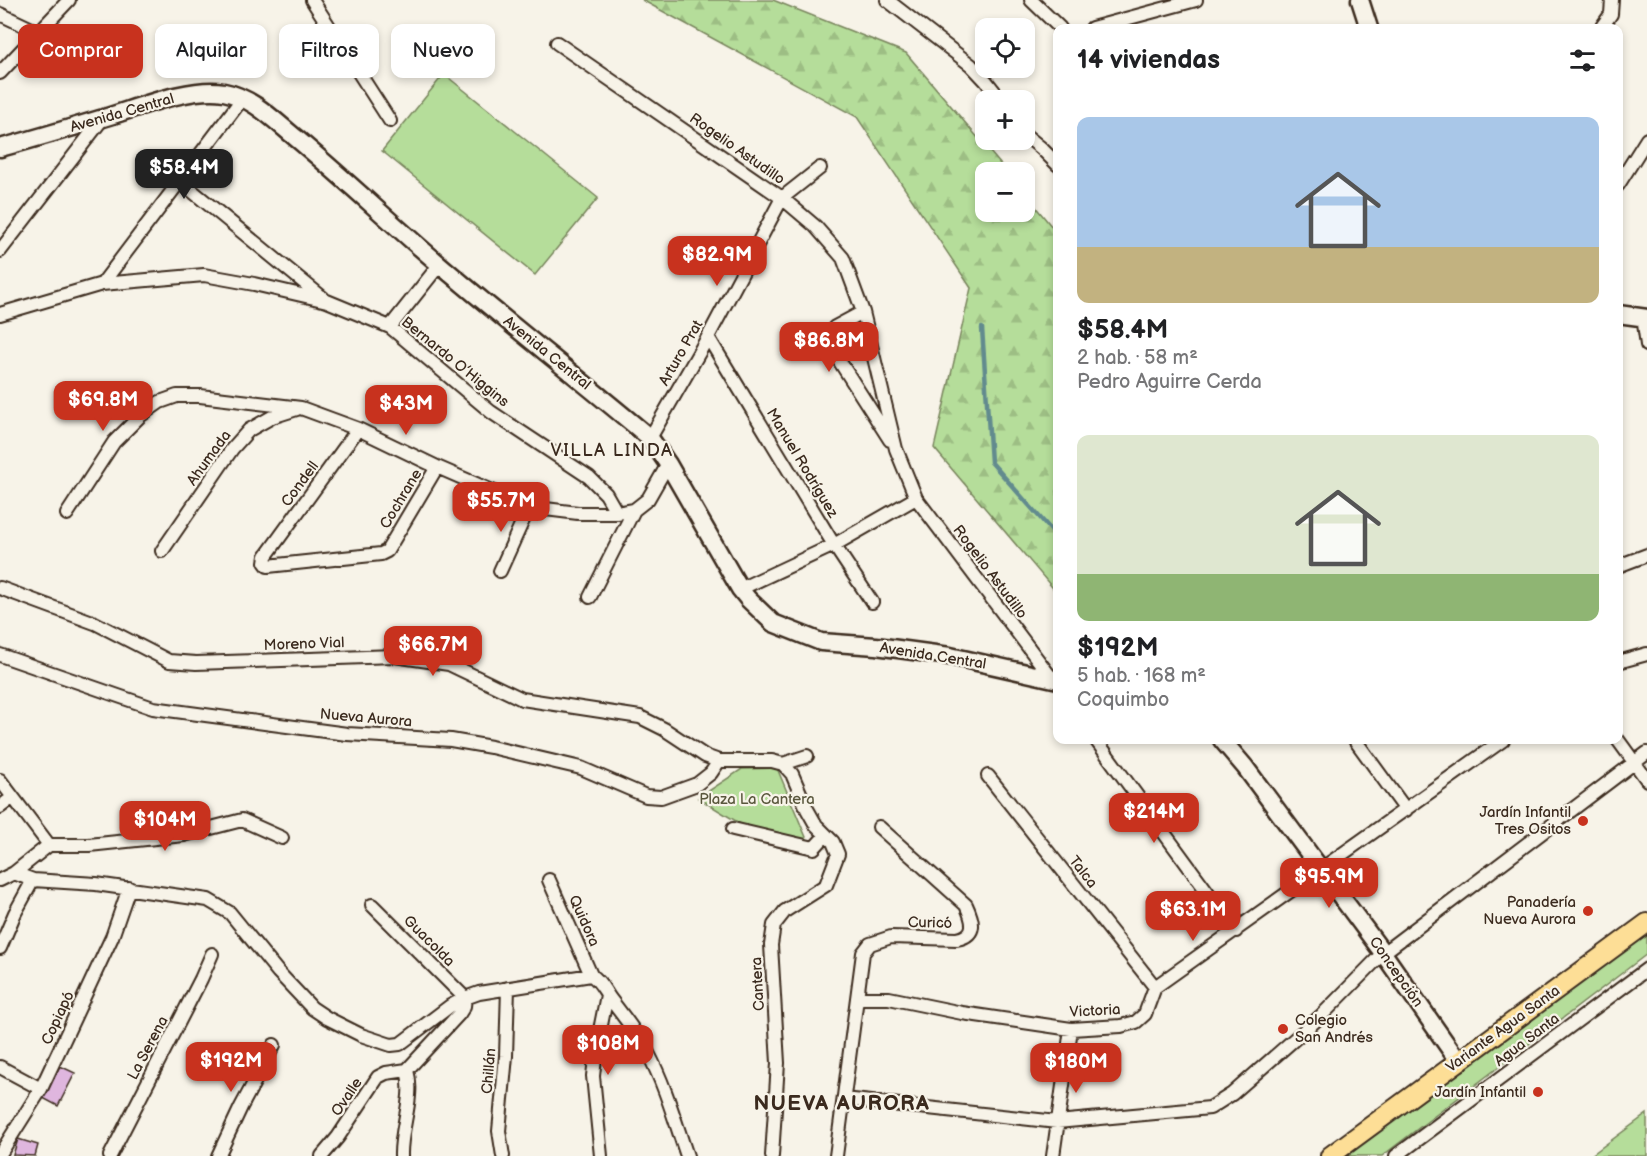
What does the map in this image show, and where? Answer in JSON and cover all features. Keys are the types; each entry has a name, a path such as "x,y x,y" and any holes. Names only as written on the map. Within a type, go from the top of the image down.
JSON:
{"main road":[{"name":"Variante Agua Santa","path":"1330,1156 1647,923"}],"street":[{"path":"46,24 69,0"},
{"path":"312,0 390,121"},
{"path":"887,0 970,64 993,90"},
{"path":"1031,0 1056,24"},
{"path":"1107,24 1196,0"},
{"path":"1359,0 1368,24"},
{"path":"1604,24 1611,14 1612,0"},
{"path":"0,14 21,24"},
{"name":"Rogelio Astudillo","path":"557,43 782,198 815,226 843,258 863,312 896,449 916,498 1053,679"},
{"path":"0,73 18,54"},
{"name":"Avenida Central","path":"0,148 132,108 207,92 225,92 242,99 265,112 316,154 440,264 650,438 668,464 740,589 773,623 821,642 876,646 950,656 1053,682"},
{"path":"102,284 242,99"},
{"path":"0,251 103,118"},
{"path":"1623,177 1647,140"},
{"path":"1035,143 1053,160"},
{"name":"Arturo Prat","path":"650,438 708,337 782,198 820,168"},
{"path":"180,181 327,301"},
{"path":"390,327 440,264"},
{"name":"Bernardo O’Higgins","path":"0,314 102,284 204,275 327,301 390,327 491,412 589,477 606,494 617,513"},
{"name":"Rogelio Astudillo","path":"863,312 835,327 829,334 833,351 896,449"},
{"path":"1623,315 1645,317 1647,345"},
{"name":"Manuel Rodríguez","path":"708,337 834,545 872,602"},
{"path":"67,514 114,442 140,416 160,402 177,396 200,396 301,408 358,429 529,507 578,513 617,513 634,510"},
{"name":"Ahumada","path":"162,551 232,449 249,429 272,417 301,408"},
{"name":"Condell","path":"358,429 266,556 265,562 268,566 381,554 391,546"},
{"path":"591,597 634,510 648,499 668,464"},
{"name":"Cochrane","path":"391,546 437,467"},
{"path":"740,589 834,545 916,498"},
{"path":"500,571 529,507"},
{"path":"1623,564 1647,555"},
{"name":"Moreno Vial","path":"0,588 95,623 169,661 196,663 394,656 449,664 522,699 640,717 664,729 705,756 719,761 772,761 783,764 807,756"},
{"path":"1623,661 1647,654"},
{"name":"Nueva Aurora","path":"0,655 153,708 347,734 451,740 491,747 581,768 646,796 661,797 697,784 711,772 719,761"},
{"path":"1099,744 1236,931"},
{"name":"Concepción","path":"1225,744 1383,953 1459,1062"},
{"path":"1358,744 1406,810"},
{"path":"1155,987 1497,744"},
{"path":"1621,744 1647,780"},
{"path":"844,1099 1057,1122 1210,1108 1232,1094 1322,1015 1383,953 1647,753"},
{"path":"733,829 814,848 829,838 816,825 792,774 783,764"},
{"name":"Talca","path":"988,776 1155,987"},
{"path":"0,780 49,845"},
{"path":"0,807 12,798"},
{"path":"0,880 14,873 49,845 89,845 183,835 242,820 282,837"},
{"name":"Curicó","path":"858,998 863,952 870,944 891,937 957,939 966,937 971,932 972,918 966,905 879,827"},
{"name":"Cantera","path":"772,1156 778,1064 771,945 774,925 785,911 826,885 838,854 829,838"},
{"path":"14,873 33,880 96,884 208,900 230,914 278,972 312,1008 344,1028 391,1045 400,1044 450,1006 479,993 591,975"},
{"path":"0,948 33,880"},
{"name":"Quidora","path":"549,880 591,975 598,979 607,995 634,1029 648,1053 687,1156"},
{"name":"Copiapó","path":"0,1154 41,1089 112,937 129,888"},
{"name":"Guacolda","path":"372,904 465,998"},
{"name":"La Serena","path":"110,1156 212,954"},
{"name":"Agua Santa","path":"1396,1156 1647,969"},
{"name":"Victoria","path":"858,998 889,998 962,1013 1071,1029 1121,1026 1136,1022 1145,1014 1155,987"},
{"name":"Chillán","path":"503,1156 499,1131 506,1056 508,988"},
{"path":"601,1156 593,1076 607,995"},
{"path":"401,1156 400,1142 408,1096 407,1070 459,1014 464,1006 465,998"},
{"path":"836,1156 858,998"},
{"path":"1053,1156 1071,1029"},
{"path":"218,1156 274,1045"},
{"path":"0,1066 41,1089"},
{"name":"Ovalle","path":"322,1156 338,1137 378,1077 386,1073 407,1070"}],"green space":[{"path":"642,0 773,0 906,53 975,134 975,150 988,150 999,162 975,162 975,222 1035,222 1035,206 1053,228 1053,588 934,448 971,288 857,117"},
{"path":"441,78 449,78 598,198 535,275 382,151"},
{"name":"Plaza La Cantera","path":"777,768 808,842 744,826 698,798 742,769"},
{"path":"1647,925 1647,954 1382,1156 1339,1156"},
{"path":"1647,1114 1647,1156 1590,1156"}],"building":[{"path":"60,1066 75,1073 58,1106 43,1098"},
{"path":"18,1139 38,1145 35,1156 13,1155"}],"waterway":[{"path":"982,328 991,462 1053,532"}],"place":[{"name":"Jardín Infantil Tres Ositos","path":"1583,821"},
{"name":"Panadería Nueva Aurora","path":"1588,911"},
{"name":"Colegio San Andrés","path":"1283,1029"},
{"name":"Jardín Infantil","path":"1538,1092"}],"district":[{"name":"VILLA LINDA","path":"612,450"},
{"name":"NUEVA AURORA","path":"842,1103"}]}
